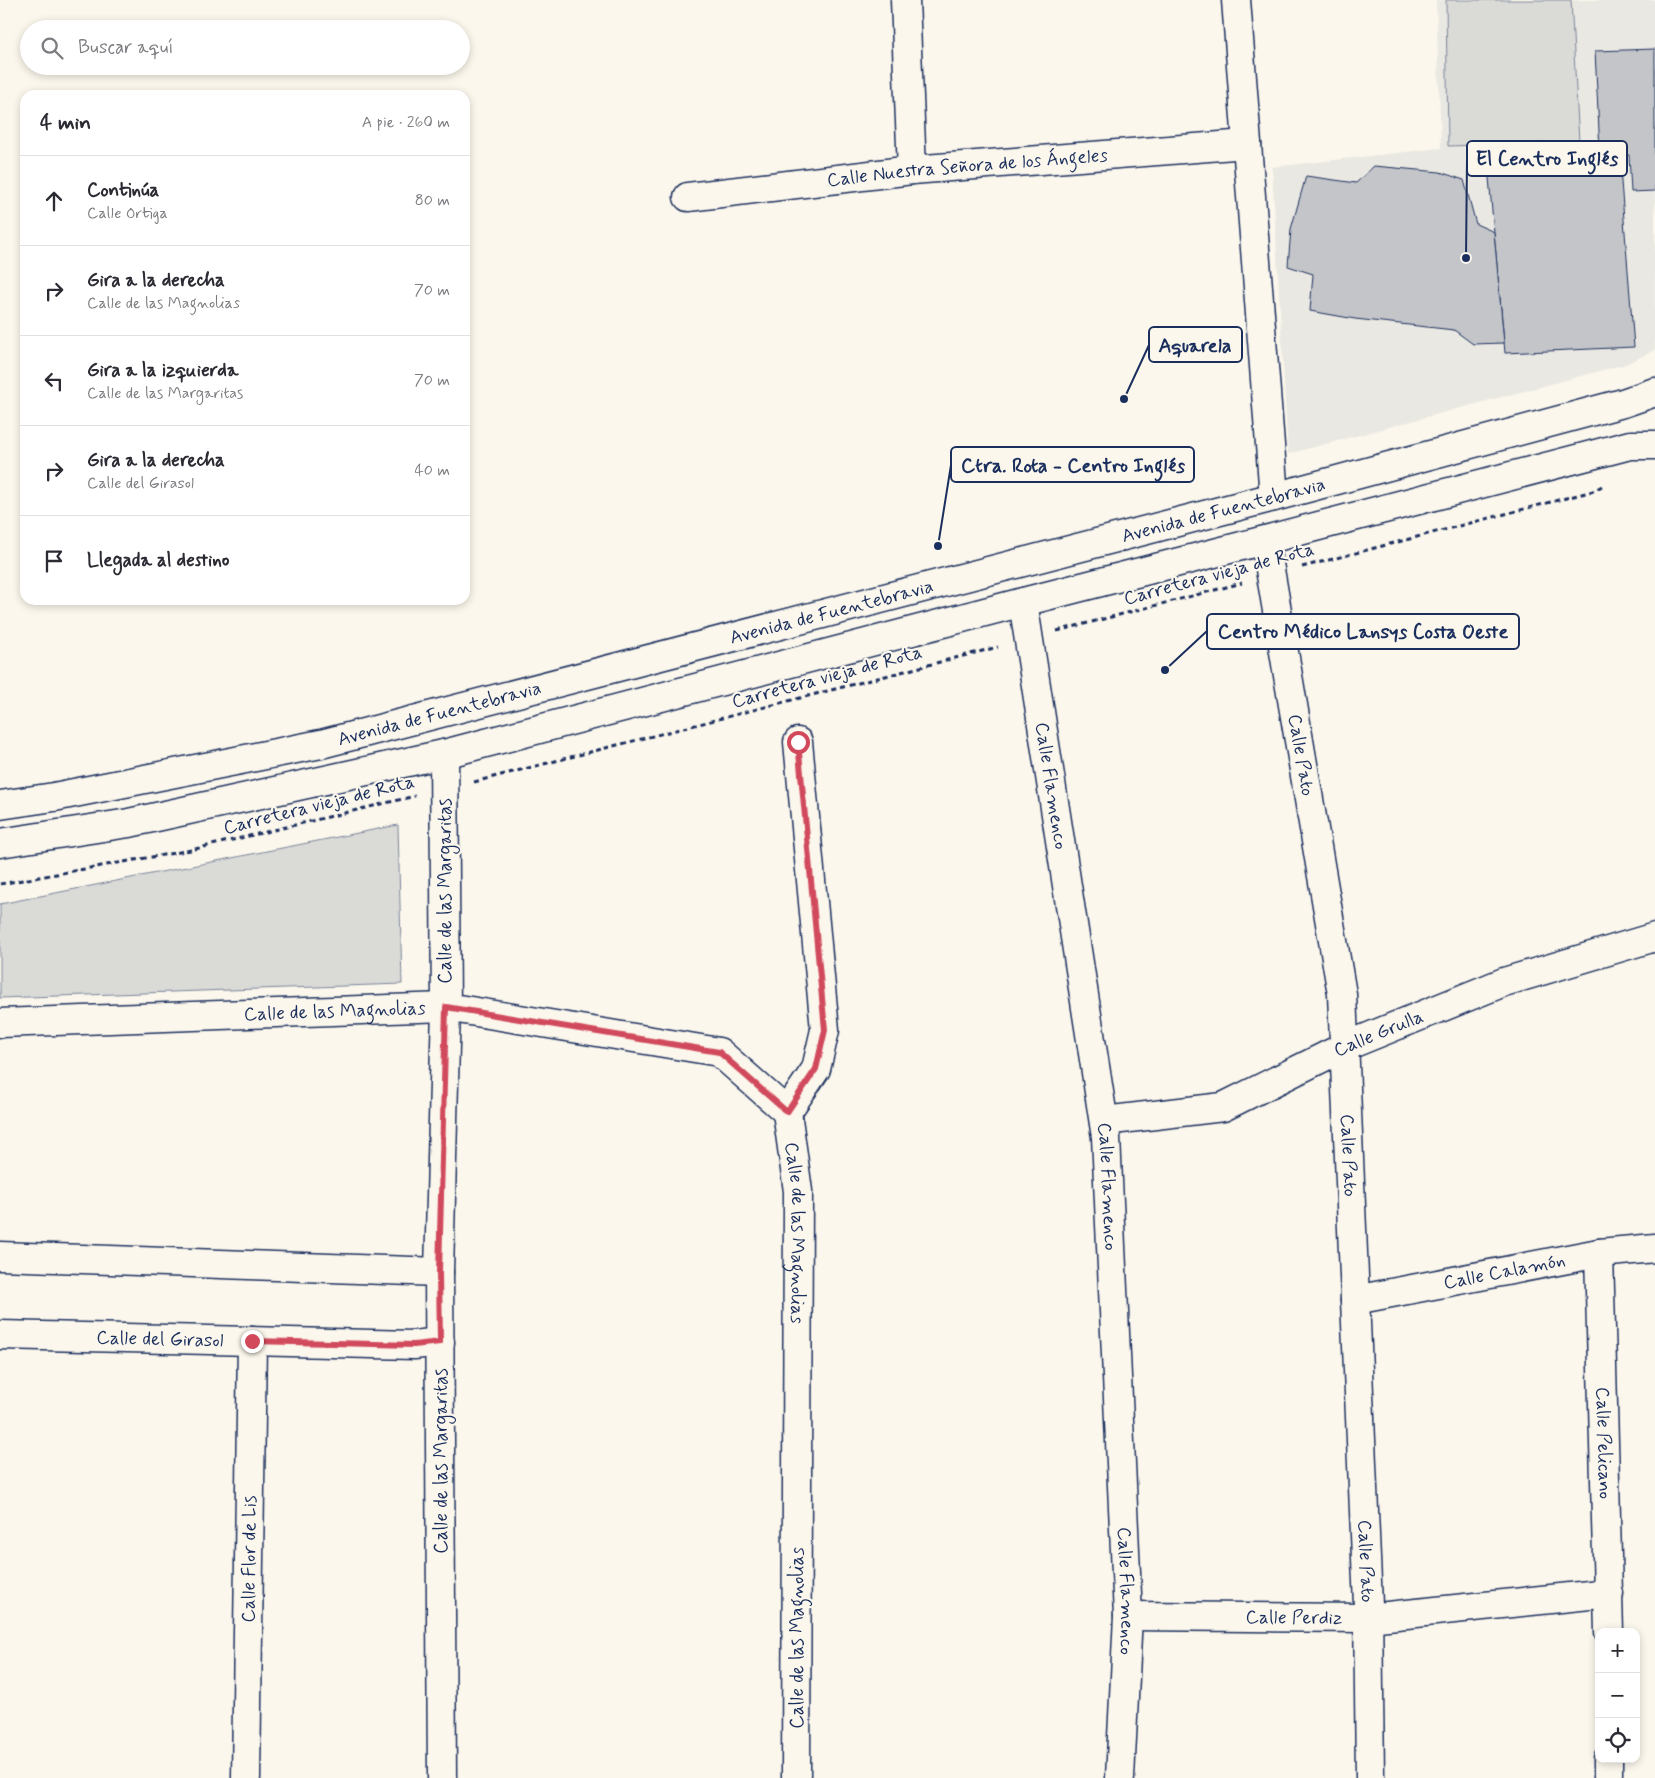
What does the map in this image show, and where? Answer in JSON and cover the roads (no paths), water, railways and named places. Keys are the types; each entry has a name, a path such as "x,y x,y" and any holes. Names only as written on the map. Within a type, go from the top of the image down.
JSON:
{"street":[{"path":"905,0 912,170"},
{"path":"1236,0 1274,497"},
{"name":"Calle Nuestra Señora de los Ángeles","path":"688,197 912,170 1247,144"},
{"name":"Avenida de Fuentebravia","path":"0,805 54,797 321,744 1274,497 1623,403 1655,392"},
{"name":"Avenida de Fuentebravia","path":"0,843 129,823 444,754 1630,445 1655,445"},
{"name":"Calle Pato","path":"1266,540 1342,994 1368,1618 1370,1778"},
{"name":"Calle Flamenco","path":"1023,602 1104,1120 1128,1616 1120,1778"},
{"path":"787,1112 816,1069 825,1030 798,742"},
{"name":"Calle de las Margaritas","path":"442,1778 439,1272 446,1007 444,754"},
{"name":"Calle Grulla","path":"1104,1120 1223,1107 1344,1047 1504,982 1655,937"},
{"name":"Calle de las Magnolias","path":"0,1023 446,1007 719,1052 787,1112 798,1191 796,1778"},
{"name":"Calle Calamón","path":"1355,1300 1599,1253 1655,1248"},
{"name":"Calle Pelicano","path":"1599,1253 1609,1628"},
{"path":"0,1256 439,1272"},
{"name":"Calle del Girasol","path":"0,1335 414,1345 440,1342"},
{"name":"Calle Flor de Lis","path":"246,1778 252,1341"},
{"name":"Calle Perdiz","path":"1128,1616 1368,1618 1609,1593"},
{"path":"1608,1763 1608,1778"}],"place":[{"name":"El Centro Inglés","path":"1466,258"},
{"name":"Aquarela","path":"1124,399"},
{"name":"Ctra. Rota - Centro Inglés","path":"938,546"},
{"name":"Centro Médico Lansys Costa Oeste","path":"1165,670"}]}
